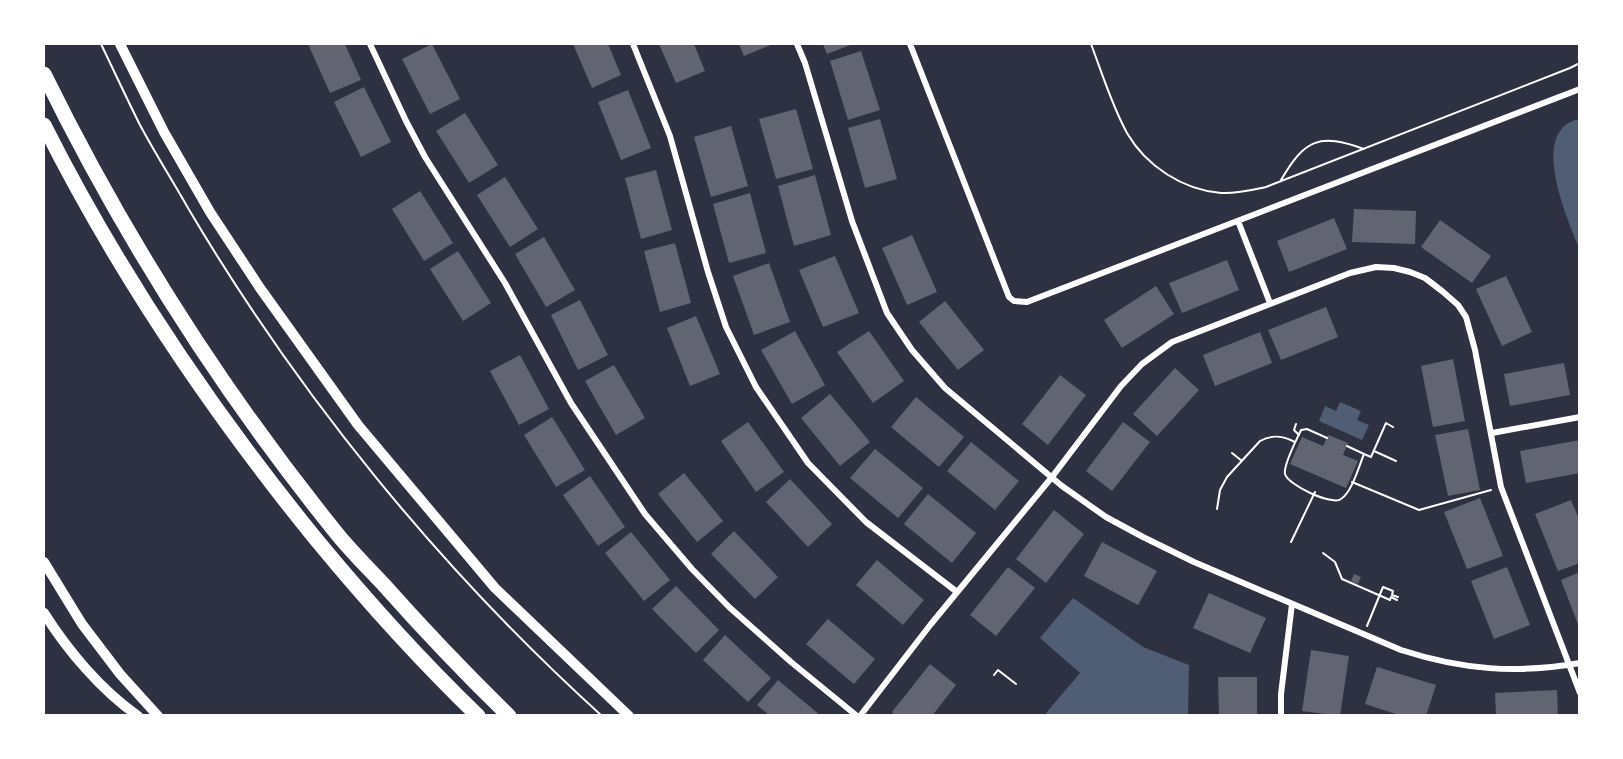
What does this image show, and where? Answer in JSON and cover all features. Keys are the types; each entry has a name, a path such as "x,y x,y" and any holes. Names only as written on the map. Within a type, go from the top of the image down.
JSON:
{"highway":[{"path":"44,74 71,129 142,254 220,375 280,460 347,544 421,627 509,716"},
{"path":"44,125 117,258 196,382 270,483 358,590 478,716"}],"street":[{"path":"120,44 164,132 210,212 260,288 357,425 495,588 629,716"},
{"path":"370,44 405,121 426,157 506,283 571,403 645,514 729,608 791,662 859,716 1052,477 1121,386 1142,364 1172,342 1350,273 1376,267 1394,268 1425,278 1458,305 1466,317 1475,350 1502,487 1580,693"},
{"path":"633,44 670,136 726,327 756,387 808,463 866,522 957,592"},
{"path":"797,44 805,63 852,221 887,313 912,350 945,388 1052,477 1106,517 1143,537 1401,650 1428,659 1468,667 1514,671 1580,663"},
{"path":"910,44 1009,297 1014,301 1027,303 1580,89"},
{"path":"1238,221 1270,303"},
{"path":"1492,433 1580,417"},
{"path":"44,562 82,624 120,674 158,716"},
{"path":"1281,716 1281,694 1292,604"},
{"path":"44,613 86,668 124,706 138,716"}],"path":[{"path":"1091,44 1123,125 1138,149 1152,164 1187,185 1221,193 1252,190 1281,181 1580,63"},
{"path":"1281,181 1300,152 1314,144 1329,139 1364,149"},
{"path":"1347,446 1371,457 1386,423 1393,427"},
{"path":"1296,424 1294,430 1299,435"},
{"path":"1327,438 1307,429 1301,430 1285,468 1286,476 1294,485 1331,501 1337,501 1345,496 1364,454"},
{"path":"1217,509 1220,490 1227,477 1266,438 1282,436 1296,442"},
{"path":"1374,451 1396,461"},
{"path":"1232,453 1242,461"},
{"path":"1352,482 1421,510 1502,487"},
{"path":"1291,542 1314,493"},
{"path":"1323,553 1335,562 1342,579 1380,596 1390,600 1391,597 1397,598 1392,594 1393,591 1383,587 1380,596 1364,634"},
{"path":"994,675 998,670 1016,684"}],"water":[{"path":"1580,119 1579,248 1560,197 1553,157 1556,140 1564,126"},
{"path":"1340,402 1361,411 1357,420 1369,425 1362,440 1319,421 1325,406 1336,411"},
{"path":"1073,598 1143,647 1189,665 1188,715 1047,715 1046,713 1080,673 1040,638"}],"building":[{"path":"308,44 345,44 361,80 330,93"},
{"path":"432,44 460,99 430,114 402,59"},
{"path":"573,44 608,44 621,75 592,88"},
{"path":"659,44 694,44 705,71 676,83"},
{"path":"739,44 773,44 744,56"},
{"path":"823,44 853,44 827,54"},
{"path":"861,51 880,110 848,120 830,61"},
{"path":"364,87 391,142 361,157 334,102"},
{"path":"628,90 651,148 621,160 598,102"},
{"path":"796,109 813,169 776,179 759,119"},
{"path":"465,113 498,165 469,183 436,131"},
{"path":"880,119 897,179 865,188 848,128"},
{"path":"731,126 748,186 711,197 694,137"},
{"path":"656,170 672,230 641,239 625,178"},
{"path":"815,175 831,235 794,246 778,186"},
{"path":"505,177 538,229 510,247 477,195"},
{"path":"420,191 453,243 424,261 392,209"},
{"path":"750,193 766,253 729,263 713,204"},
{"path":"1354,209 1416,211 1415,244 1352,242"},
{"path":"1334,218 1347,249 1289,272 1277,241"},
{"path":"1440,220 1491,256 1472,283 1421,247"},
{"path":"912,235 937,292 907,305 882,248"},
{"path":"544,237 575,290 546,307 515,254"},
{"path":"675,243 691,303 660,312 644,251"},
{"path":"458,251 491,303 463,321 430,269"},
{"path":"835,256 859,313 823,327 799,270"},
{"path":"1227,260 1239,290 1182,313 1169,283"},
{"path":"769,263 790,322 754,335 733,276"},
{"path":"1506,276 1532,332 1502,346 1476,289"},
{"path":"1156,286 1174,314 1122,348 1104,320"},
{"path":"580,300 608,355 578,370 551,315"},
{"path":"945,301 984,350 958,370 919,322"},
{"path":"1326,307 1338,337 1281,360 1268,330"},
{"path":"696,316 720,374 690,386 667,328"},
{"path":"795,331 825,385 792,404 761,350"},
{"path":"869,331 904,381 873,403 837,352"},
{"path":"1260,332 1272,363 1215,386 1203,355"},
{"path":"520,355 549,409 519,425 490,371"},
{"path":"1453,359 1465,421 1433,427 1421,366"},
{"path":"1564,363 1570,395 1510,406 1504,374"},
{"path":"614,365 645,418 616,435 585,381"},
{"path":"1175,368 1199,390 1157,436 1133,414"},
{"path":"1060,375 1086,395 1048,445 1022,424"},
{"path":"830,394 870,442 840,466 801,418"},
{"path":"916,397 964,437 939,467 891,427"},
{"path":"552,417 585,470 556,487 524,435"},
{"path":"748,422 784,472 756,492 721,441"},
{"path":"1123,422 1150,442 1112,491 1086,471"},
{"path":"1468,429 1480,490 1448,496 1435,435"},
{"path":"1328,435 1348,443 1343,455 1358,461 1346,488 1290,464 1302,437 1323,446"},
{"path":"1580,440 1580,473 1526,483 1520,451"},
{"path":"971,442 1019,481 995,510 947,471"},
{"path":"875,449 923,488 898,518 850,478"},
{"path":"684,473 723,521 697,542 658,494"},
{"path":"590,476 625,527 598,546 563,495"},
{"path":"790,479 832,524 808,547 766,502"},
{"path":"928,494 976,533 952,563 904,524"},
{"path":"1480,498 1503,556 1467,569 1444,512"},
{"path":"1571,500 1580,521 1580,563 1558,571 1535,514"},
{"path":"1054,510 1084,534 1046,583 1016,559"},
{"path":"734,531 778,577 755,599 711,554"},
{"path":"631,532 670,580 644,601 605,553"},
{"path":"1102,542 1157,571 1138,605 1084,576"},
{"path":"877,560 924,600 903,625 856,585"},
{"path":"1008,567 1035,588 996,636 970,615"},
{"path":"1507,567 1530,625 1494,639 1471,581"},
{"path":"1580,572 1580,627 1579,627 1561,580"},
{"path":"1354,574 1361,577 1358,584 1351,581"},
{"path":"676,586 719,630 696,653 652,609"},
{"path":"1209,593 1266,618 1250,653 1193,628"},
{"path":"828,619 875,659 854,684 806,644"},
{"path":"725,635 771,678 748,702 703,660"},
{"path":"1311,650 1349,656 1340,716 1302,711"},
{"path":"930,664 956,685 932,716 895,716 892,712"},
{"path":"1377,667 1436,685 1426,716 1402,716 1365,704"},
{"path":"1218,677 1257,677 1257,716 1219,716"},
{"path":"778,680 821,716 770,716 757,705"},
{"path":"1557,690 1558,716 1496,716 1495,693"}]}
